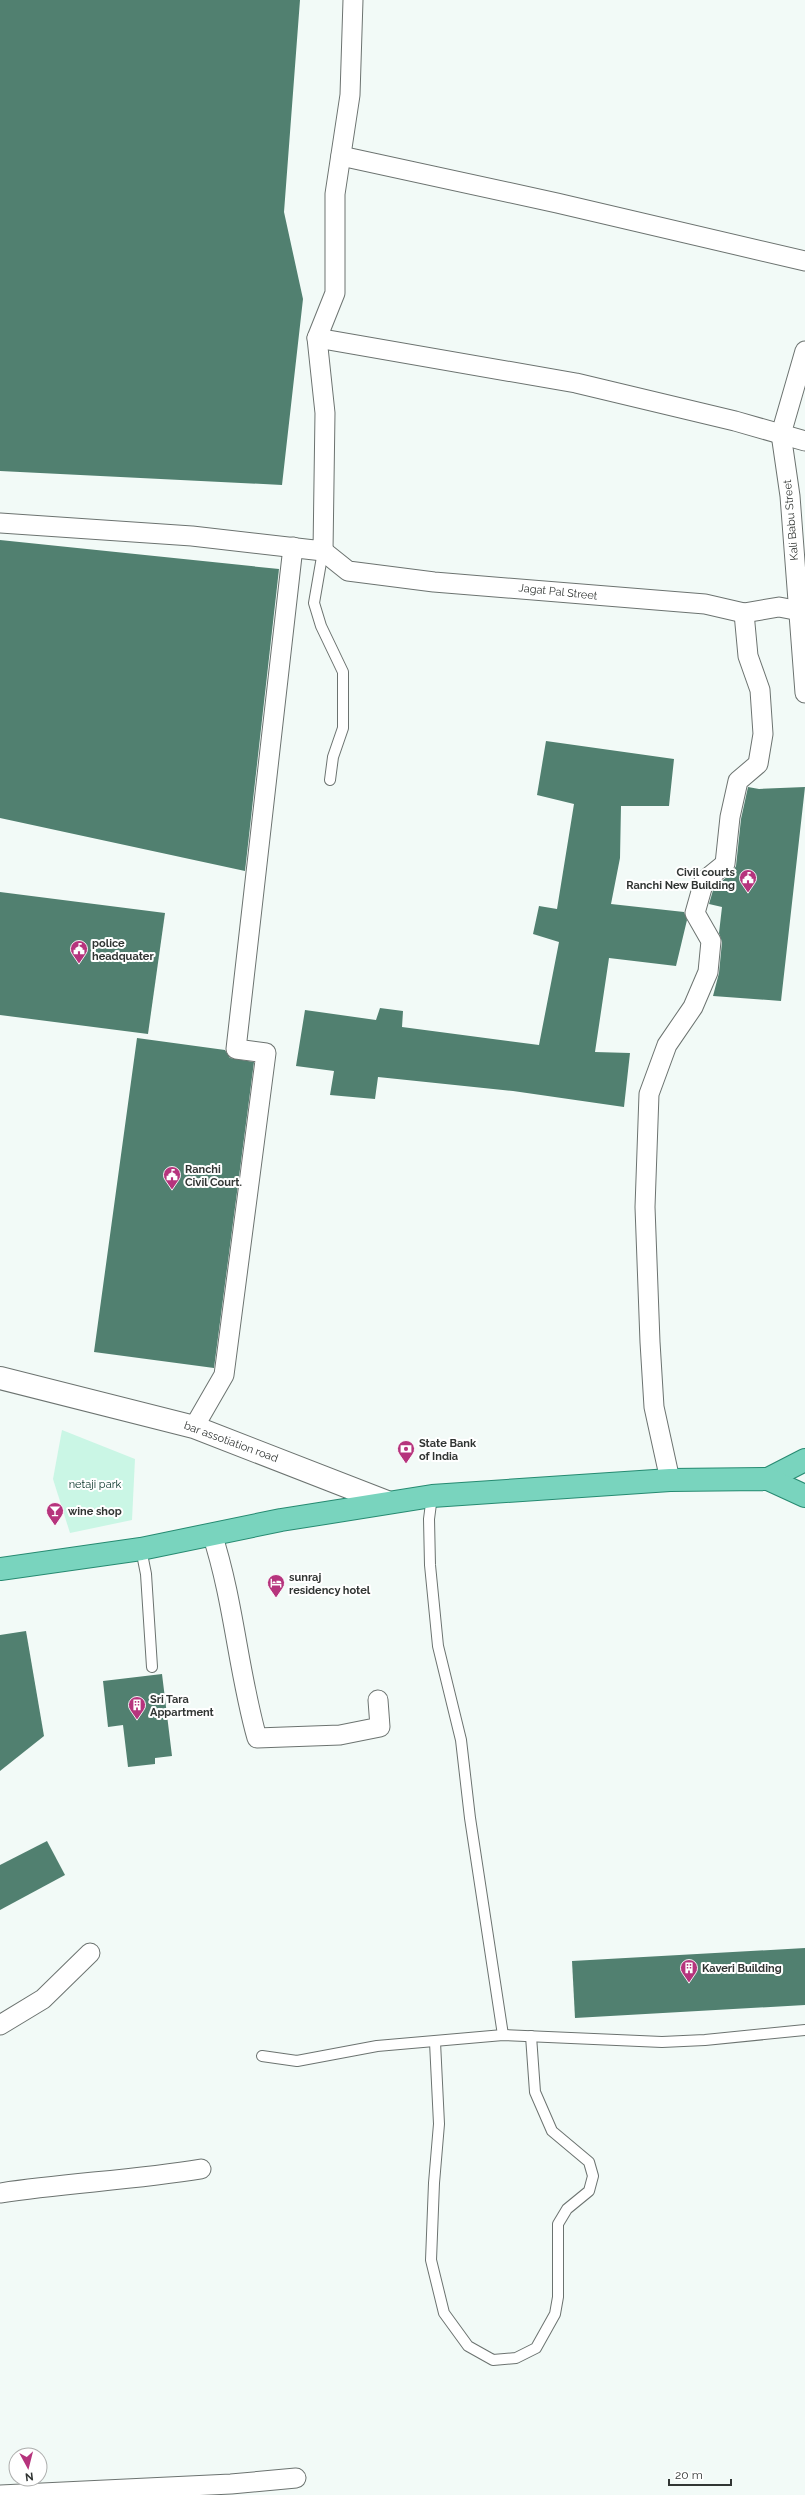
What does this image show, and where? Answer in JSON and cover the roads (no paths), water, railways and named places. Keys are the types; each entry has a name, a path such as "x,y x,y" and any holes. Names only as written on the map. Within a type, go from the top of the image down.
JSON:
{"main road":[{"name":"bar assotiation road","path":"0,1378 194,1427 387,1502"},
{"path":"768,1480 805,1460"},
{"path":"0,1569 141,1549 281,1520 432,1496 670,1480 768,1480 805,1496"}],"street":[{"path":"0,523 192,536 323,551 325,413 316,338 335,293 335,194 350,95 354,0"},
{"path":"341,156 557,203 805,261"},
{"path":"316,338 576,383 735,421 805,441"},
{"name":"Kali Babu Street","path":"805,352 781,434 790,496 802,612 805,693"},
{"path":"194,1427 224,1375 266,1053 236,1049 293,547"},
{"name":"Jagat Pal Street","path":"323,551 348,571 434,582 705,604 744,613 779,607 802,612"},
{"path":"670,1480 654,1407 650,1342 645,1208 649,1094 667,1045 693,1006 708,972 711,941 695,913 704,881 725,864 730,817 738,781 758,764 763,734 760,690 748,656 744,613"},
{"path":"212,1534 229,1594 250,1713 258,1738 340,1735 380,1727 378,1700"},
{"path":"0,2025 43,1998 90,1953"},
{"path":"0,2193 52,2185 140,2179 201,2169"},
{"path":"0,2495 231,2484 296,2478"}],"lane":[{"path":"323,551 314,602 321,626 343,672 343,728 333,757 330,780"},
{"path":"432,1496 429,1519 430,1565 438,1646 461,1740 470,1818 503,2035"},
{"path":"141,1549 146,1574 152,1668"},
{"path":"262,2056 297,2061 377,2046 503,2035 662,2042 705,2040 805,2030"},
{"path":"436,2042 440,2124 434,2183 431,2260 444,2313 468,2346 493,2360 516,2358 536,2348 555,2314 558,2297 558,2224 567,2209 589,2192 593,2176 589,2162 552,2131 535,2092 532,2036"}],"place":[{"name":"Civil courts Ranchi New Building","path":"748,893"},
{"name":"police headquater","path":"79,964"},
{"name":"Ranchi Civil Court.","path":"172,1190"},
{"name":"State Bank of India","path":"406,1464"},
{"name":"wine shop","path":"55,1526"},
{"name":"sunraj residency hotel","path":"276,1598"},
{"name":"Sri Tara Appartment","path":"137,1720"},
{"name":"Kaveri Building","path":"689,1983"}],"park label":[{"name":"netaji park","path":"95,1484"}]}
